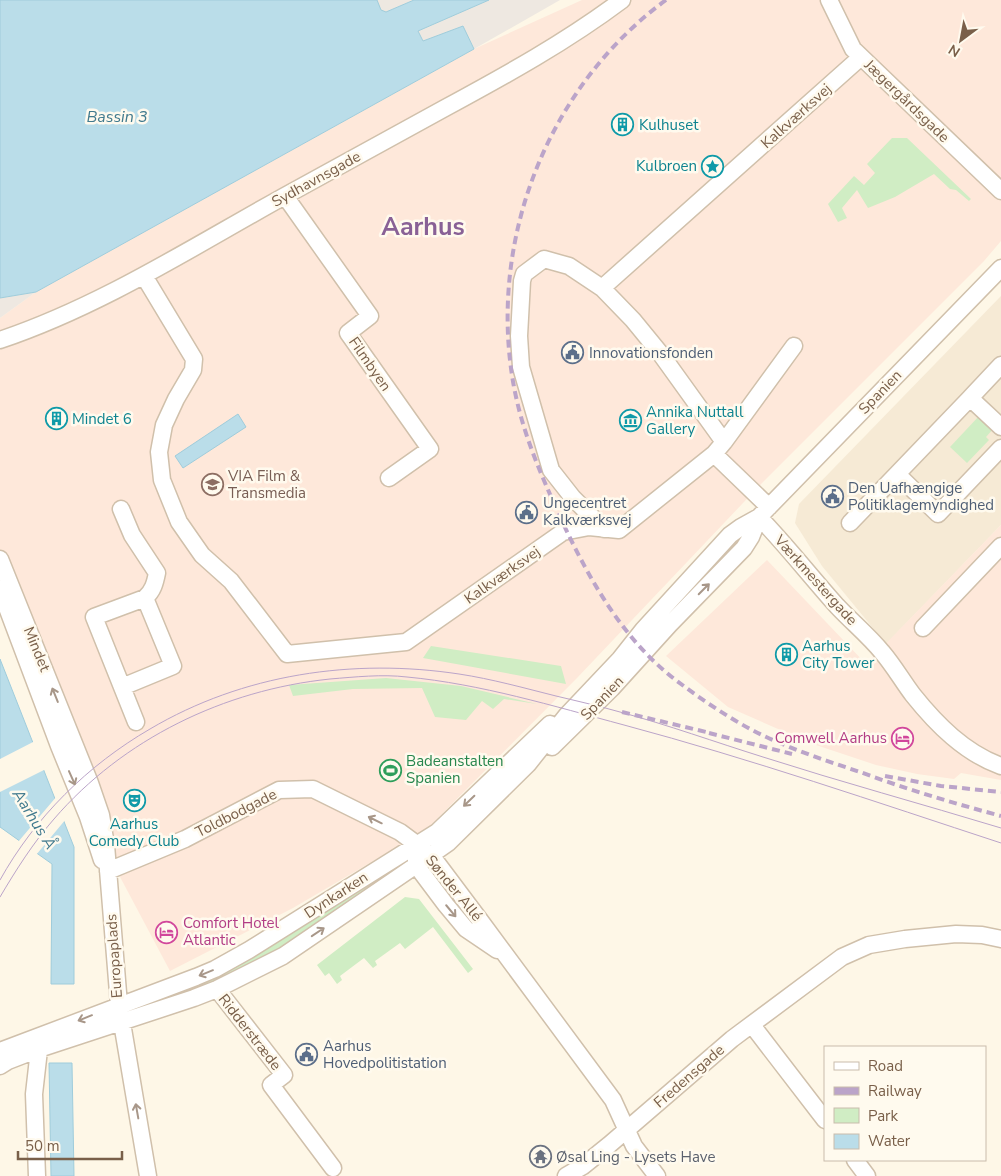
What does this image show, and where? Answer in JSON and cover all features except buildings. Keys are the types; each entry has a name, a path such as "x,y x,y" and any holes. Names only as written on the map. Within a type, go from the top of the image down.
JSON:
{"street":[{"name":"Sydhavnsgade","path":"0,340 31,330 68,314 144,276 496,80 560,43 622,0"},
{"name":"Jægergårdsgade","path":"829,0 853,49 1001,191"},
{"name":"Kalkværksvej","path":"602,288 731,175 861,57"},
{"name":"Filmbyen","path":"285,196 370,316 348,333 430,449 389,478"},
{"path":"604,529 573,498 551,470 521,367 519,336 524,274 544,259 569,266 602,288 633,320 660,352 719,448 764,512"},
{"name":"Spanien","path":"431,855 448,843 528,764 567,715 730,535 764,512 1001,268"},
{"name":"Kalkværksvej","path":"144,276 194,359 193,370 164,425 159,452 162,480 179,522 202,555 230,581 287,654 406,642 563,532 589,527 619,530 719,448 794,346"},
{"path":"850,523 1001,365"},
{"path":"970,398 1001,427"},
{"path":"897,474 938,514 1001,448"},
{"path":"121,509 132,536 157,573 153,589 145,598 94,617 136,722"},
{"name":"Spanien","path":"528,764 551,747 587,714 670,624 744,548 764,512"},
{"name":"Værkmestergade","path":"764,512 788,548 837,606 882,652 914,696 948,734 961,745 1001,766"},
{"path":"923,628 1001,546"},
{"name":"Mindet","path":"0,559 66,743"},
{"name":"Mindet","path":"0,589 66,743"},
{"path":"122,687 173,666 145,598"},
{"name":"Spanien","path":"620,658 670,624"},
{"name":"Spanien","path":"416,845 437,832 542,730 567,715"},
{"name":"Europaplads","path":"40,1038 119,1005 106,838 101,815 66,743"},
{"name":"Toldbodgade","path":"108,871 185,840 279,790 313,789 400,832 416,845"},
{"name":"Sønder Allé","path":"416,845 431,855 614,1100 634,1146 657,1176"},
{"name":"Sønder Allé","path":"416,845 416,865 446,905 466,929 506,956"},
{"name":"Dynkarken","path":"119,1005 215,969 267,939 416,845"},
{"name":"Dynkarken","path":"217,989 282,956 431,855"},
{"name":"Fredensgade","path":"566,1176 590,1160 732,1039 842,957 869,945 948,934 982,935 1001,939"},
{"name":"Europaplads","path":"40,1038 123,1022 217,989"},
{"name":"Ridderstræde","path":"217,989 284,1075 271,1085 333,1168"},
{"path":"119,1005 148,1176"},
{"path":"752,1025 824,1119"},
{"path":"0,1051 40,1038"},
{"path":"0,1066 40,1038"},
{"path":"37,1176 34,1094 40,1038"},
{"path":"856,1161 868,1176"}],"shaded area":[{"path":"374,0 414,0 386,12 378,9"},
{"path":"489,0 560,0 474,49 463,26 423,41 418,31"},
{"path":"582,0 1001,0 1001,241 984,261 762,483 577,678 426,830 293,908 170,971 119,875 100,790 27,605 0,607 0,318 36,292 474,49"},
{"path":"36,292 0,318 0,298"},
{"path":"1001,296 1001,525 886,644 822,566 795,523 799,504"},
{"path":"1001,525 1001,780 961,773 954,779 917,774 876,765 810,743 728,707 666,656 767,560 866,664"}],"green space":[{"path":"892,138 907,138 971,199 969,201 956,190 950,189 934,174 895,197 868,208 857,190 842,208 847,218 838,222 828,204 854,176 864,185 875,173 867,164"},
{"path":"980,415 994,428 986,437 989,440 967,463 950,447"},
{"path":"431,646 561,666 566,684 423,658"},
{"path":"386,678 461,686 537,704 504,699 493,709 482,701 466,720 435,717 422,688 353,689 293,696 289,685"},
{"path":"396,866 399,868 278,951 225,979 162,1002 161,998"},
{"path":"405,897 419,899 473,969 468,973 433,927 405,949 400,943 375,961 377,965 373,968 364,958 340,976 342,980 337,984 329,973 325,976 317,965"}],"water":[{"name":"Bassin 3","path":"0,0 377,0 381,10 386,12 414,0 489,0 418,31 423,41 463,26 474,49 36,292 0,298"},
{"path":"238,414 246,427 183,468 175,456"},
{"name":"Aarhus Å","path":"0,659 74,847 74,984 51,984 52,864 0,827"},
{"path":"49,1063 72,1063 74,1176 51,1176"}],"pier":[{"path":"35,741 46,769 0,792 0,759"},
{"path":"57,796 66,819 36,855 18,842"}],"tram line":[{"path":"0,880 29,835 46,814 85,776 127,743 186,710 223,695 261,683 339,670 379,668 419,670 484,678 638,717 792,766 1001,828"},
{"path":"0,897 25,857 54,819 81,790 111,765 144,742 178,723 214,707 252,694 291,685 368,676 398,676 435,680 544,703 719,752 1001,843"}],"railway":[{"path":"666,0 624,36 588,77 558,122 535,172 519,224 510,278 508,332 514,387 518,405 522,422 540,472 584,566 610,608 641,648 677,681 734,720 779,743 895,784 1001,816"},
{"path":"622,712 706,732"},
{"path":"709,733 792,754"},
{"path":"885,776 941,786 1001,792"}],"place":[{"name":"Kulhuset","path":"623,125"},
{"name":"Kulbroen","path":"713,166"},
{"name":"Innovationsfonden","path":"573,353"},
{"name":"Mindet 6","path":"56,419"},
{"name":"Annika Nuttall Gallery","path":"630,421"},
{"name":"VIA Film & Transmedia","path":"212,485"},
{"name":"Den Uafhængige Politiklagemyndighed","path":"832,497"},
{"name":"Ungecentret Kalkværksvej","path":"527,512"},
{"name":"Aarhus City Tower","path":"786,655"},
{"name":"Comwell Aarhus","path":"903,738"},
{"name":"Badeanstalten Spanien","path":"390,770"},
{"name":"Aarhus Comedy Club","path":"134,801"},
{"name":"Comfort Hotel Atlantic","path":"167,932"},
{"name":"Aarhus Hovedpolitistation","path":"307,1055"},
{"name":"Øsal Ling - Lysets Have","path":"540,1157"}],"district":[{"name":"Aarhus","path":"423,226"}]}
